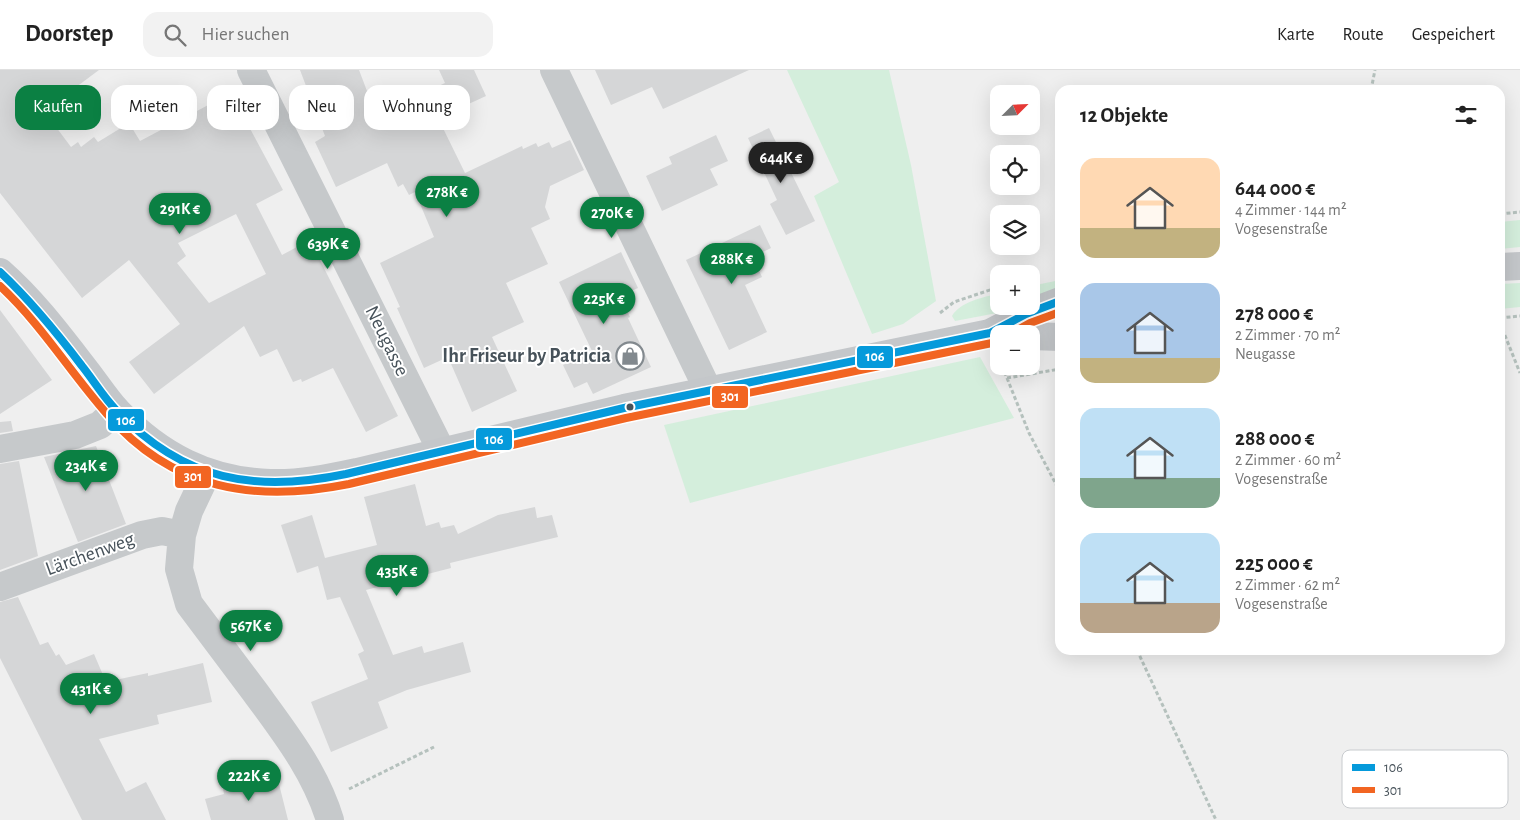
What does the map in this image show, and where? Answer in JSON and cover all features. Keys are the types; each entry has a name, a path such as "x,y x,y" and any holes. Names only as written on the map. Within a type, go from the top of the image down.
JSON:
{"main road":[{"path":"1505,267 1520,266"},
{"path":"0,272 23,293 47,320 116,410 159,449 207,473 242,481 272,483 314,480 357,472 708,390 990,334"},
{"path":"1009,325 1026,314 1055,303"},
{"path":"1040,336 1055,337"}],"street":[{"name":"Neugasse","path":"250,70 442,452"},
{"path":"554,70 708,390"},
{"path":"0,449 76,435 100,425 116,410"},
{"path":"207,473 189,511 182,535 179,569 189,604 288,737 310,771 327,811"},
{"name":"Lärchenweg","path":"0,587 142,535 162,531 182,535"}],"path":[{"path":"1373,85 1375,70"},
{"path":"1505,214 1520,212"},
{"path":"1505,318 1520,316"},
{"path":"1505,336 1520,373"},
{"path":"1007,378 1055,370"},
{"path":"1006,375 1029,433 1055,482"},
{"path":"1139,655 1216,820"},
{"path":"327,811 434,747"}],"green space":[{"path":"787,70 889,70 911,165 936,301 903,324 872,334 814,196 839,182"},
{"path":"1520,220 1520,247 1505,248 1505,222"},
{"path":"1055,281 1055,296 1040,301 1040,284"},
{"path":"1520,283 1520,307 1505,308 1505,284"},
{"path":"990,296 990,314 955,321 952,316 956,311 967,303"},
{"path":"980,357 1014,418 690,503 664,425"}],"building":[{"path":"0,70 99,70 79,85 15,85 15,130 58,130 71,147 78,142 81,147 94,137 98,142 118,130 133,130 140,141 161,130 197,130 197,111 207,106 207,130 251,130 283,190 256,204 282,255 310,240 398,416 366,432 333,368 302,382 301,379 293,382 277,349 260,357 244,326 154,394 129,362 180,324 129,260 82,298 0,193","holes":["236,214 266,274 209,303 177,263 186,256 178,243"]},
{"path":"300,70 359,70 365,85 364,130 444,130 465,173 522,146 523,149 536,143 538,147 549,142 552,148 570,140 584,170 550,186 545,207 550,219 531,228 548,264 506,283 524,322 492,337 517,391 472,412 448,357 424,368 397,308 400,307 380,263 434,237 415,192 409,195 403,184 398,187 387,163 336,187 315,142 325,136 323,130 354,130 354,85 306,85"},
{"path":"439,70 474,70 486,96 470,103 470,85 441,85 445,83"},
{"path":"595,70 749,70 663,109 652,87 611,105"},
{"path":"769,128 815,221 786,235 770,204 777,200 748,138"},
{"path":"716,135 728,161 710,169 718,185 662,211 646,176 672,164 669,157"},
{"path":"760,225 771,248 753,257 762,277 745,285 767,332 729,350 686,260"},
{"path":"621,252 638,288 620,296 651,367 593,394 587,382 574,388 563,365 592,351 559,282"},
{"path":"0,310 52,380 0,414"},
{"path":"11,421 13,431 0,433 0,422"},
{"path":"96,446 126,524 78,542 44,457"},
{"path":"19,461 38,556 0,570 0,464"},
{"path":"415,484 426,526 439,522 441,528 454,525 458,534 498,515 535,507 537,518 552,515 558,537 450,563 451,568 366,590 393,655 422,646 424,653 463,642 471,672 407,690 378,702 388,728 331,752 311,702 368,679 358,654 364,651 340,597 327,600 318,566 297,573 281,525 312,515 325,558 377,545 364,497"},
{"path":"18,597 40,645 48,642 56,656 59,654 66,665 94,654 106,682 148,673 148,676 203,663 212,702 157,715 159,724 99,739 126,792 146,782 166,820 82,820 0,658 0,602"},
{"path":"277,776 288,820 211,820 205,799 224,794 223,789"}],"transit line":[{"name":"106","path":"0,272 53,329 112,406 142,435 168,453 195,467 222,476 251,481 281,482 313,480 346,474 624,408 990,333 1026,314 1055,303"},
{"name":"301","path":"0,286 29,316 107,414 132,440 159,460 187,475 217,485 248,490 281,492 314,490 349,484 626,418 990,343"},
{"name":"301","path":"1026,325 1055,314"}],"place":[{"name":"Ihr Friseur by Patricia","path":"630,356"}]}
